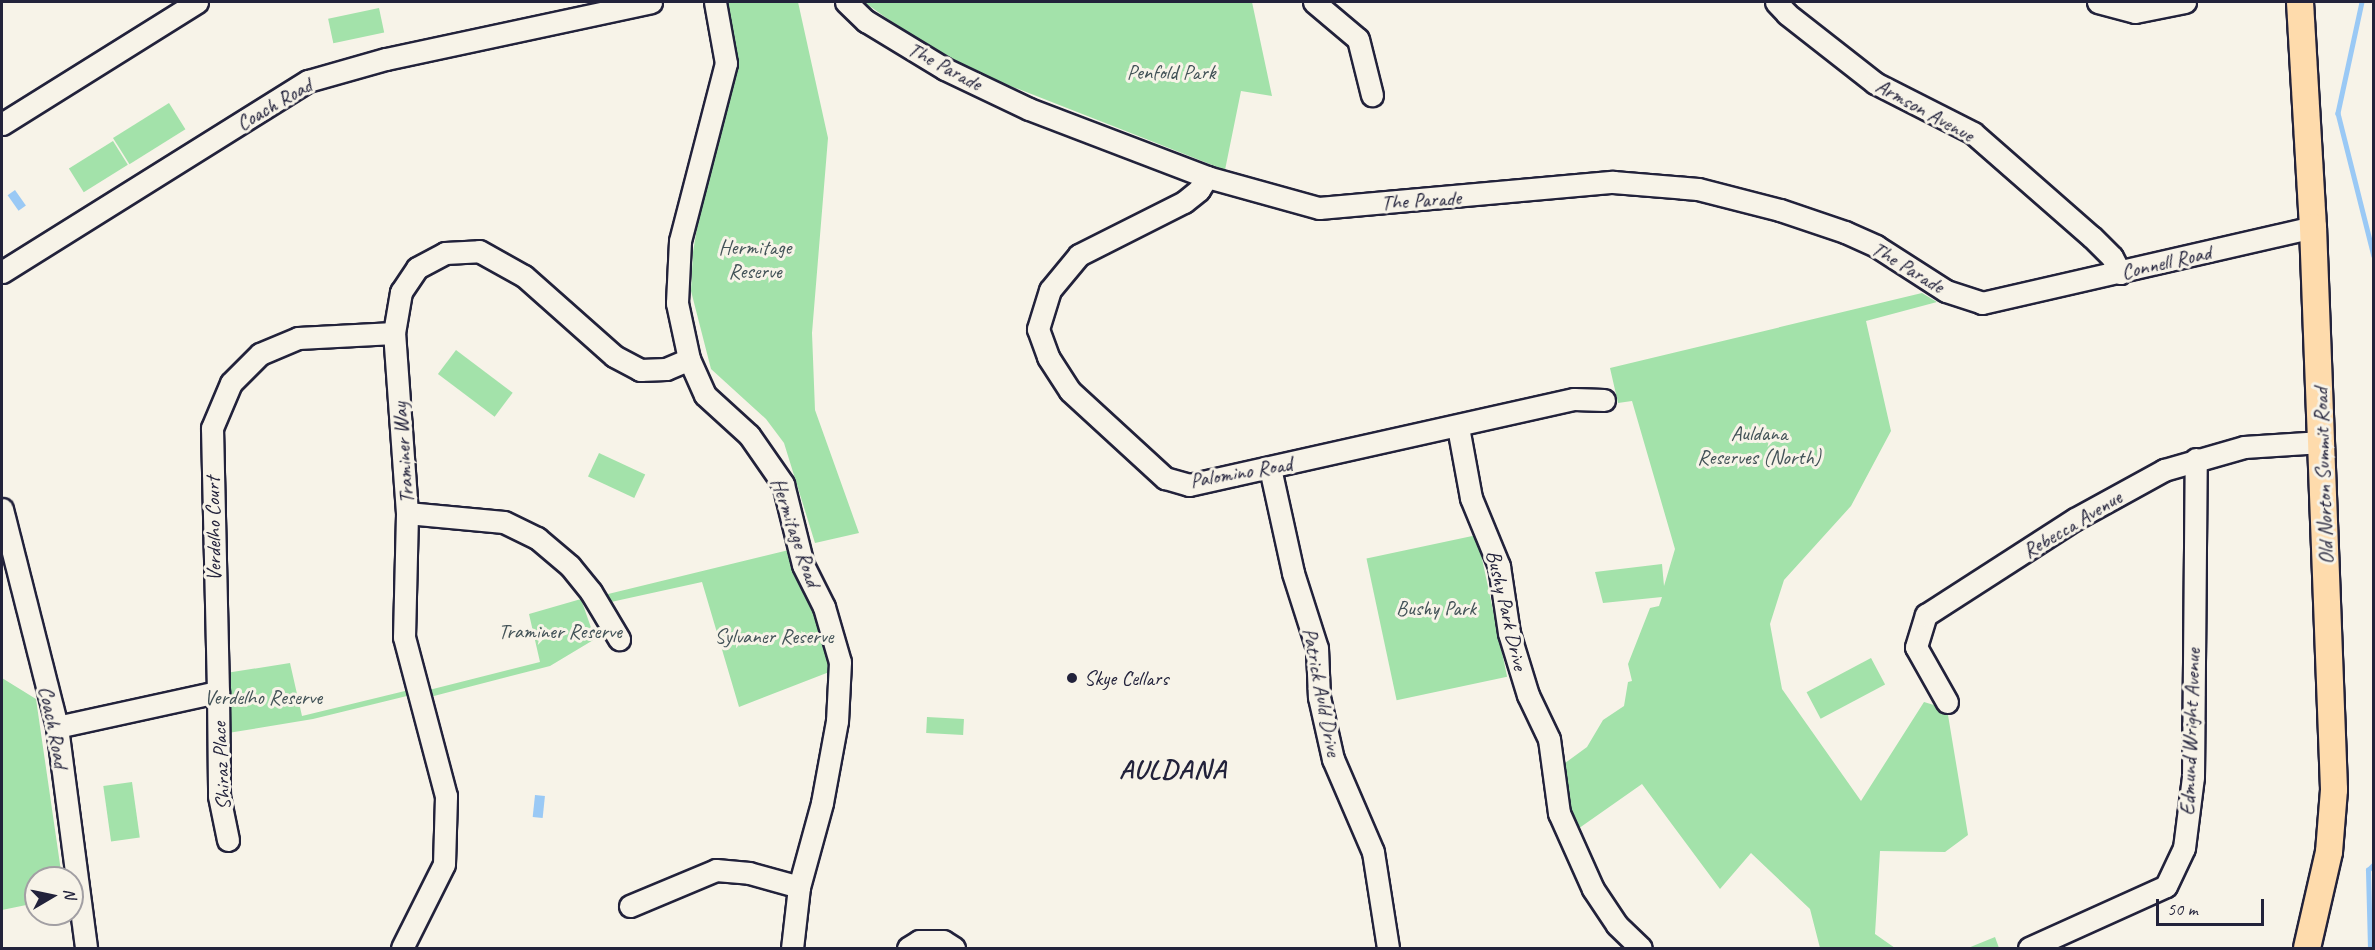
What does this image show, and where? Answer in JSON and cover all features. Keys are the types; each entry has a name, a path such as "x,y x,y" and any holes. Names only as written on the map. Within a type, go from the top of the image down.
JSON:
{"main road":[{"name":"Old Norton Summit Road","path":"2300,2 2313,227 2334,790 2329,852 2307,948"}],"street":[{"path":"2,124 197,2"},
{"name":"Coach Road","path":"2,272 308,81 386,60 651,2"},
{"name":"Hermitage Road","path":"715,2 726,63 680,242 677,303 689,359 705,395 749,435 783,484 803,565 824,607 840,662 837,722 822,803 799,887 792,948"},
{"name":"The Parade","path":"846,2 866,21 945,69 1052,118 1207,177 1319,208 1613,182 1698,189 1780,210 1845,232 1966,300 1994,303 2018,296"},
{"path":"1314,2 1358,39 1372,95"},
{"name":"Armson Avenue","path":"1776,2 1787,14 1875,83 1973,133 2092,237 2112,257 2120,273"},
{"path":"2098,2 2135,12 2185,2"},
{"name":"Palomino Road","path":"1207,177 1199,190 1184,202 1079,255 1050,290 1038,329 1048,357 1070,391 1165,478 1189,485 1458,427 1574,399 1604,400"},
{"name":"Connell Road","path":"2018,296 2313,227"},
{"name":"Traminer Way","path":"402,948 444,864 446,796 404,637 407,513 394,333 400,292 417,268 445,253 479,251 524,276 614,356 640,370 666,369 689,359"},
{"name":"Verdelho Court","path":"218,692 212,428 231,383 260,354 298,338 394,333"},
{"name":"Bushy Park Drive","path":"1458,427 1471,498 1499,566 1509,633 1528,695 1549,739 1559,813 1593,889 1617,925 1641,948"},
{"name":"Rebecca Avenue","path":"1947,702 1916,646 1926,615 2075,519 2164,470 2244,447 2322,442"},
{"name":"Edmund Wright Avenue","path":"2029,948 2166,886 2184,848 2193,777 2196,459"},
{"name":"Patrick Auld Drive","path":"1270,468 1293,573 1317,648 1319,697 1333,759 1373,852 1388,948"},
{"name":"Coach Road","path":"2,509 57,727 82,946"},
{"path":"407,513 504,522 537,538 570,566 591,592 619,639"},
{"path":"57,727 218,692"},
{"name":"Shiraz Place","path":"218,692 219,795 228,840"},
{"path":"630,906 716,870 749,873 799,887"},
{"path":"908,948 919,941 943,941 954,948"}],"green space":[{"name":"Hermitage Reserve","path":"721,2 798,2 828,138 812,333 815,410 859,533 815,543 784,443 766,419 711,369 691,291 693,252 712,138"},
{"name":"Penfold Park","path":"864,2 1252,2 1272,96 1241,91 1225,170 980,74 920,42"},
{"path":"379,8 384,32 333,43 328,19"},
{"path":"169,103 185,129 129,164 113,138"},
{"path":"113,141 128,165 84,192 69,169"},
{"name":"Auldana Reserves (North)","path":"1922,293 1937,302 1866,321 1891,431 1851,506 1784,580 1770,624 1782,689 1861,801 1924,702 1947,709 1968,835 1945,852 1880,851 1875,934 1895,948 1820,948 1810,909 1751,853 1720,889 1642,784 1575,831 1561,766 1587,747 1603,720 1624,706 1628,682 1632,681 1628,664 1650,608 1659,606 1662,597 1603,603 1595,572 1662,564 1664,586 1675,549 1632,401 1618,403 1610,368"},
{"path":"456,350 513,393 495,417 438,374"},
{"path":"599,453 645,475 634,498 588,477"},
{"name":"Bushy Park","path":"1477,535 1507,677 1397,700 1366,558"},
{"name":"Sylvaner Reserve","path":"793,549 837,669 739,707 702,582 611,602 604,595"},
{"name":"Traminer Reserve","path":"581,599 595,639 550,666 430,697 429,690 540,662 529,614"},
{"path":"1871,658 1885,684 1821,719 1807,692"},
{"name":"Verdelho Reserve","path":"290,663 302,716 409,690 411,695 313,719 228,733 226,673"},
{"path":"2,678 36,699 60,866 24,866 24,905 2,910"},
{"path":"927,717 964,719 963,735 926,733"},
{"path":"132,782 140,837 111,841 103,786"},
{"path":"1995,937 1999,948 1968,948"}],"water":[{"path":"15,190 26,206 19,211 8,195"},
{"path":"535,795 545,796 543,818 533,817"}],"waterway":[{"path":"2362,2 2338,113 2374,256"},
{"path":"2370,948 2368,870 2374,864"}],"place":[{"name":"Skye Cellars","path":"1072,678"}],"district":[{"name":"AULDANA","path":"1173,770"}]}
